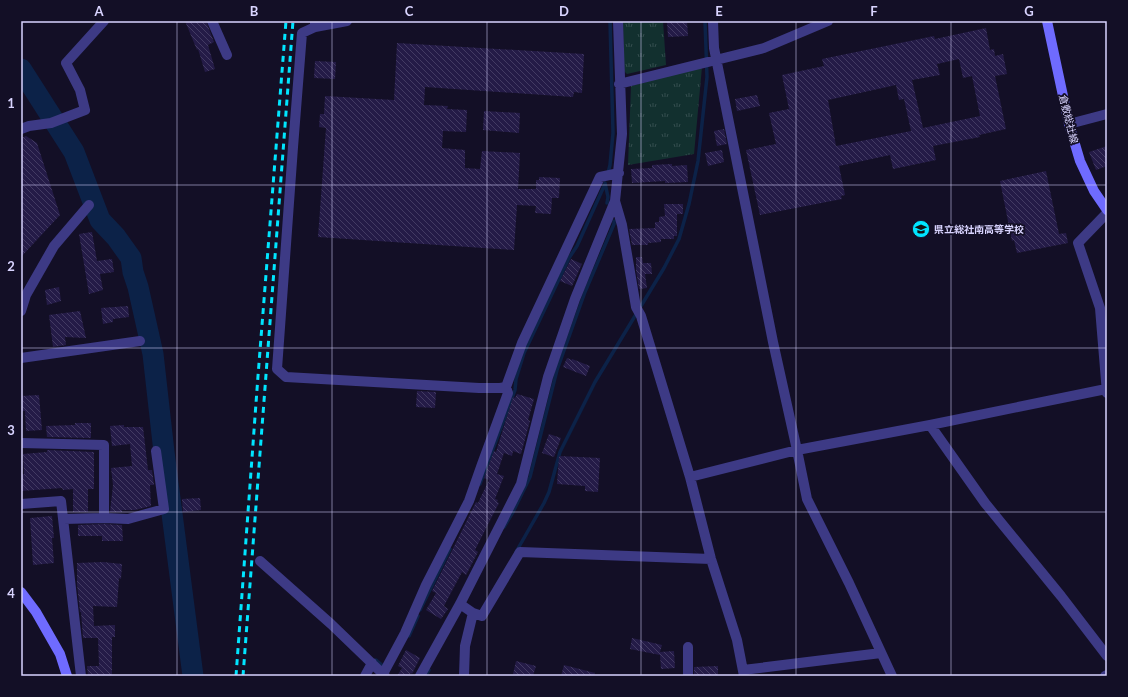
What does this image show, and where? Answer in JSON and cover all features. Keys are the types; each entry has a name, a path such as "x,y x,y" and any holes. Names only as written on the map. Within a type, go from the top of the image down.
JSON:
{"main road":[{"name":"倉敷総社線","path":"1047,21 1069,124 1080,161 1094,191 1107,211"},
{"path":"21,592 36,612 60,654 67,676"}],"street":[{"path":"21,129 29,126 51,123 85,110 80,90 66,63 104,21"},
{"path":"212,21 227,55"},
{"path":"347,21 315,24 302,33 277,368 286,377 479,388 506,387"},
{"path":"618,21 619,84 622,134 611,175 615,201 622,225 638,311 690,477 711,559 726,604 744,673 881,653"},
{"path":"713,21 714,48 709,61 807,499 849,583 892,676"},
{"path":"619,84 764,48 828,21"},
{"path":"1069,124 1107,114"},
{"path":"260,561 331,624 384,675 426,586 469,501 508,393 506,387 522,343 600,177 611,175"},
{"path":"420,676 465,607 521,484 548,377 575,299 615,201"},
{"path":"21,312 26,295 54,246 89,205"},
{"path":"690,477 797,450 1107,391 1100,308 1078,243 1107,211"},
{"path":"21,358 140,341"},
{"path":"930,425 985,504 1061,596 1107,656"},
{"path":"21,443 104,445 104,518"},
{"path":"63,519 128,519 164,509 156,451"},
{"path":"21,504 61,501 81,676"},
{"path":"465,607 482,616 520,552 711,559"},
{"path":"464,676 465,607"},
{"path":"688,647 688,676"},
{"path":"364,676 372,663"}],"green space":[{"path":"623,21 663,21 666,65 627,74 624,71"},
{"path":"702,67 694,154 628,165 631,86"}],"building":[{"path":"185,21 206,21 214,42 208,45 215,69 205,72 198,49 197,50"},
{"path":"667,21 687,21 688,36 668,37"},
{"path":"986,28 990,50 994,49 995,56 1003,54 1007,74 995,76 1006,129 979,135 980,137 933,146 936,160 893,169 890,155 839,166 845,195 841,196 842,199 760,215 746,150 776,144 769,113 789,109 782,75 824,66 822,59 934,36 935,39","holes":["959,59 963,78 972,76 980,116 923,128 912,80 940,75 937,64","896,85 899,100 904,99 911,131 836,146 828,100"]},
{"path":"397,43 584,54 582,93 574,92 573,97 425,87 424,105 448,106 447,109 467,110 466,132 443,131 442,148 465,150 465,168 480,169 482,151 520,153 518,189 536,189 536,180 539,180 539,177 560,178 559,198 552,198 551,214 535,213 536,206 517,205 514,250 318,237 326,128 319,127 320,114 324,114 325,96 394,100"},
{"path":"315,61 336,62 335,79 314,78"},
{"path":"757,95 760,106 737,111 735,99"},
{"path":"484,111 520,113 519,133 483,130"},
{"path":"724,129 727,144 717,146 714,131"},
{"path":"26,136 37,143 60,215 21,257 21,138"},
{"path":"1107,146 1107,166 1096,170 1089,152"},
{"path":"722,150 724,162 708,166 705,153"},
{"path":"672,164 672,166 687,165 688,182 665,183 665,181 632,183 631,169 652,168 652,165"},
{"path":"1046,171 1059,234 1066,233 1068,243 1017,253 1014,240 1012,241 1000,181"},
{"path":"664,204 683,204 683,214 677,214 677,236 674,236 674,239 661,239 661,242 648,243 648,245 632,245 629,229 655,228 655,222 659,222 659,217 665,216"},
{"path":"92,232 97,261 112,259 114,272 100,274 103,290 89,294 79,234"},
{"path":"636,257 642,257 643,263 651,263 652,274 645,274 647,288 639,289 636,270"},
{"path":"571,259 582,264 572,286 560,281"},
{"path":"59,287 61,301 47,305 45,290"},
{"path":"128,306 129,317 113,319 113,322 103,324 101,308"},
{"path":"80,311 86,338 65,337 66,345 53,347 49,315"},
{"path":"567,358 590,366 586,376 563,367"},
{"path":"417,391 436,392 435,408 416,407"},
{"path":"517,394 534,399 521,454 513,451 512,456 504,453 497,474 504,476 495,499 498,500 497,502 499,503 475,550 478,552 466,575 462,572 444,606 448,609 441,619 426,610 436,593 432,591 476,502 478,503 489,480 484,478 494,451 496,452 513,397 515,398"},
{"path":"39,395 42,430 26,431 25,411 21,411 21,396"},
{"path":"75,423 91,423 91,438 47,437 46,426 75,425"},
{"path":"124,425 124,427 143,427 148,470 152,470 154,485 150,485 151,506 135,510 122,510 122,512 110,512 113,485 111,468 132,466 130,444 112,446 110,426"},
{"path":"549,434 561,438 554,457 542,453"},
{"path":"47,450 94,452 94,489 88,489 88,512 73,512 73,489 63,490 62,488 21,491 21,475 24,474 23,454 47,452"},
{"path":"559,456 600,458 598,492 585,491 585,486 557,484"},
{"path":"200,498 201,510 183,512 182,499"},
{"path":"52,516 54,563 33,565 30,518"},
{"path":"78,525 122,525 123,541 102,541 102,536 78,536"},
{"path":"103,562 122,564 121,579 119,578 117,607 93,606 94,626 115,625 115,637 112,637 112,676 88,676 87,666 99,666 98,638 83,638 77,584 77,563"},
{"path":"632,638 662,645 660,652 674,651 675,668 661,669 660,655 630,649"},
{"path":"406,650 420,658 412,674 411,673 409,676 397,676 402,668 398,666"},
{"path":"516,661 536,666 533,676 513,674"},
{"path":"564,665 595,673 594,676 561,676"},
{"path":"718,666 718,676 694,676 694,667"}],"waterway":[{"path":"608,173 613,133 610,21"},
{"path":"516,552 544,503 549,492 560,452 595,382 664,268 679,239 689,204 698,161 707,77 705,21"},
{"path":"21,69 74,152 100,220 116,237 131,258 153,354 193,676"},
{"path":"605,183 608,197 607,203"},
{"path":"480,484 515,390 516,379 524,353 569,258 577,246 605,184"},
{"path":"504,527 530,477 557,370 585,292 614,221"},
{"path":"420,610 450,549"},
{"path":"409,636 418,616"},
{"path":"375,662 376,660 383,666"},
{"path":"426,676 429,670"}],"railway":[{"path":"236,676 286,21"},
{"path":"243,676 293,21"}],"place":[{"name":"県立総社南高等学校","path":"921,229"}]}
